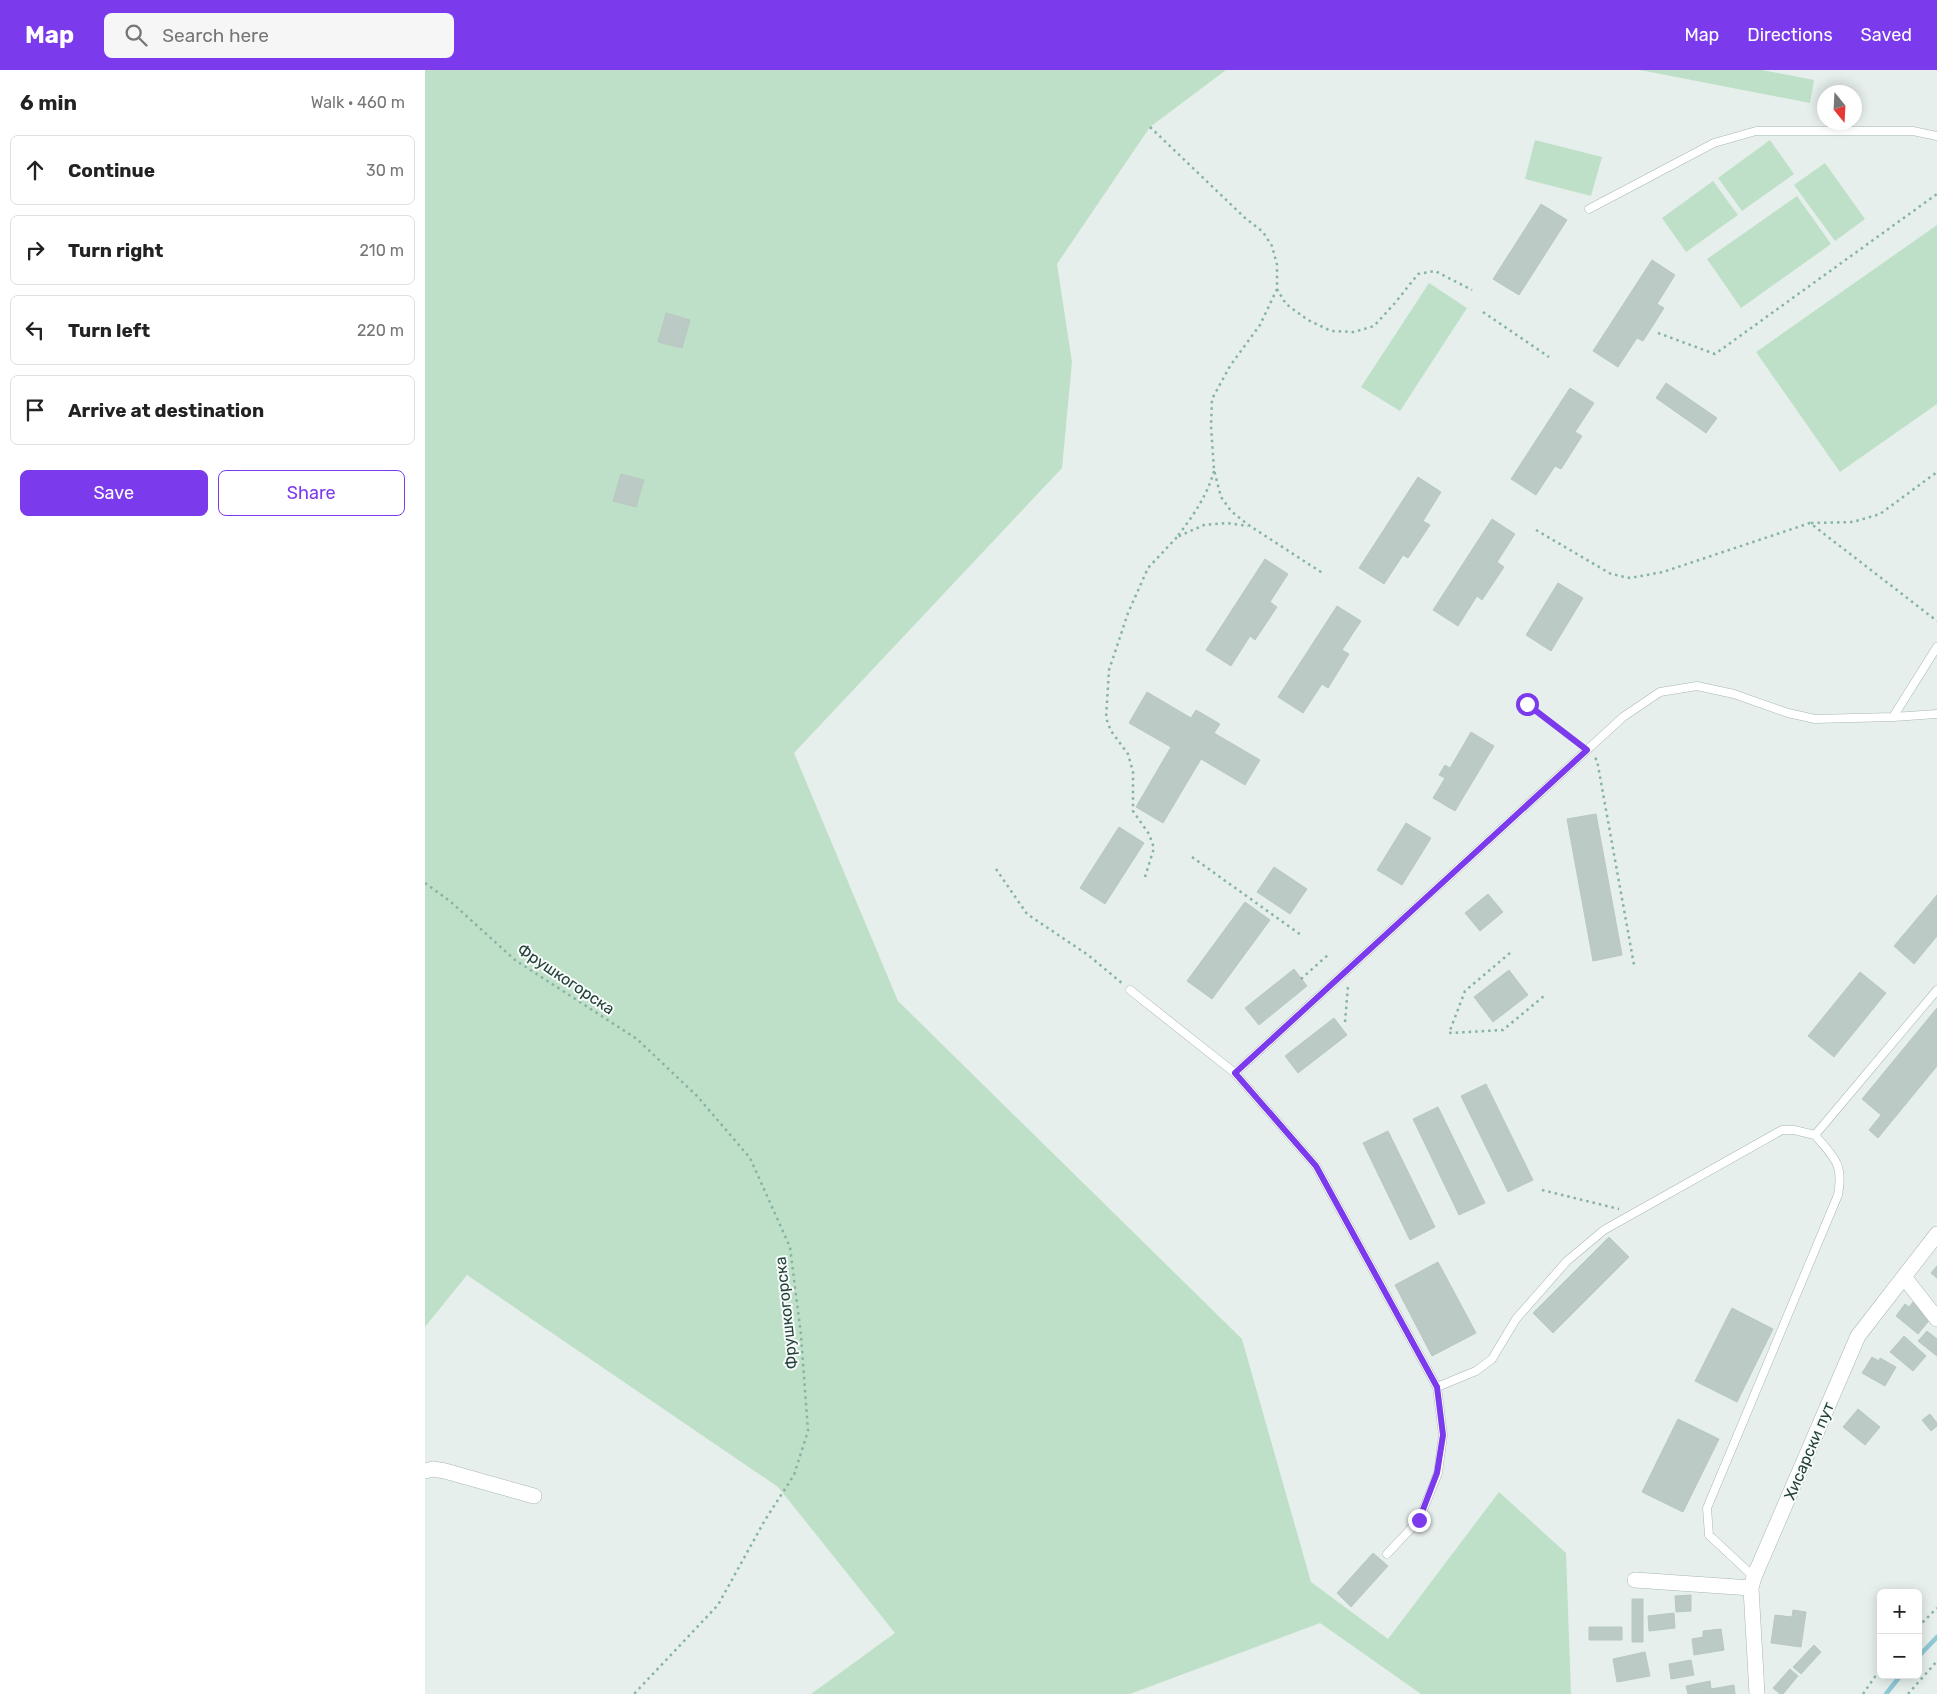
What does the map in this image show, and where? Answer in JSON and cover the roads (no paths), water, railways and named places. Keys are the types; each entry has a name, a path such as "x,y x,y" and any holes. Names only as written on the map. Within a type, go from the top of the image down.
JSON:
{"street":[{"name":"Хисарски пут","path":"1757,1694 1753,1583 1858,1336 1937,1234"},
{"path":"1904,1277 1937,1319"},
{"path":"425,1472 433,1469 445,1471 534,1496"},
{"path":"1635,1580 1753,1583"}],"lane":[{"path":"1589,209 1714,143 1756,132 1913,131 1937,136"},
{"path":"1893,717 1937,647"},
{"path":"1235,1073 1587,750 1623,718 1660,692 1697,686 1734,694 1788,713 1815,719 1937,714"},
{"path":"1130,990 1235,1073 1316,1166 1437,1387 1443,1435 1437,1473 1419,1520 1387,1554"},
{"path":"1815,1135 1937,990"},
{"path":"1437,1387 1476,1371 1492,1359 1516,1319 1567,1261 1604,1230 1781,1130 1794,1130 1815,1135 1838,1163 1841,1178 1838,1195 1707,1508 1709,1536 1753,1583"}],"waterway":[{"path":"1922,1653 1937,1637"},
{"path":"1886,1694 1898,1679"}]}
